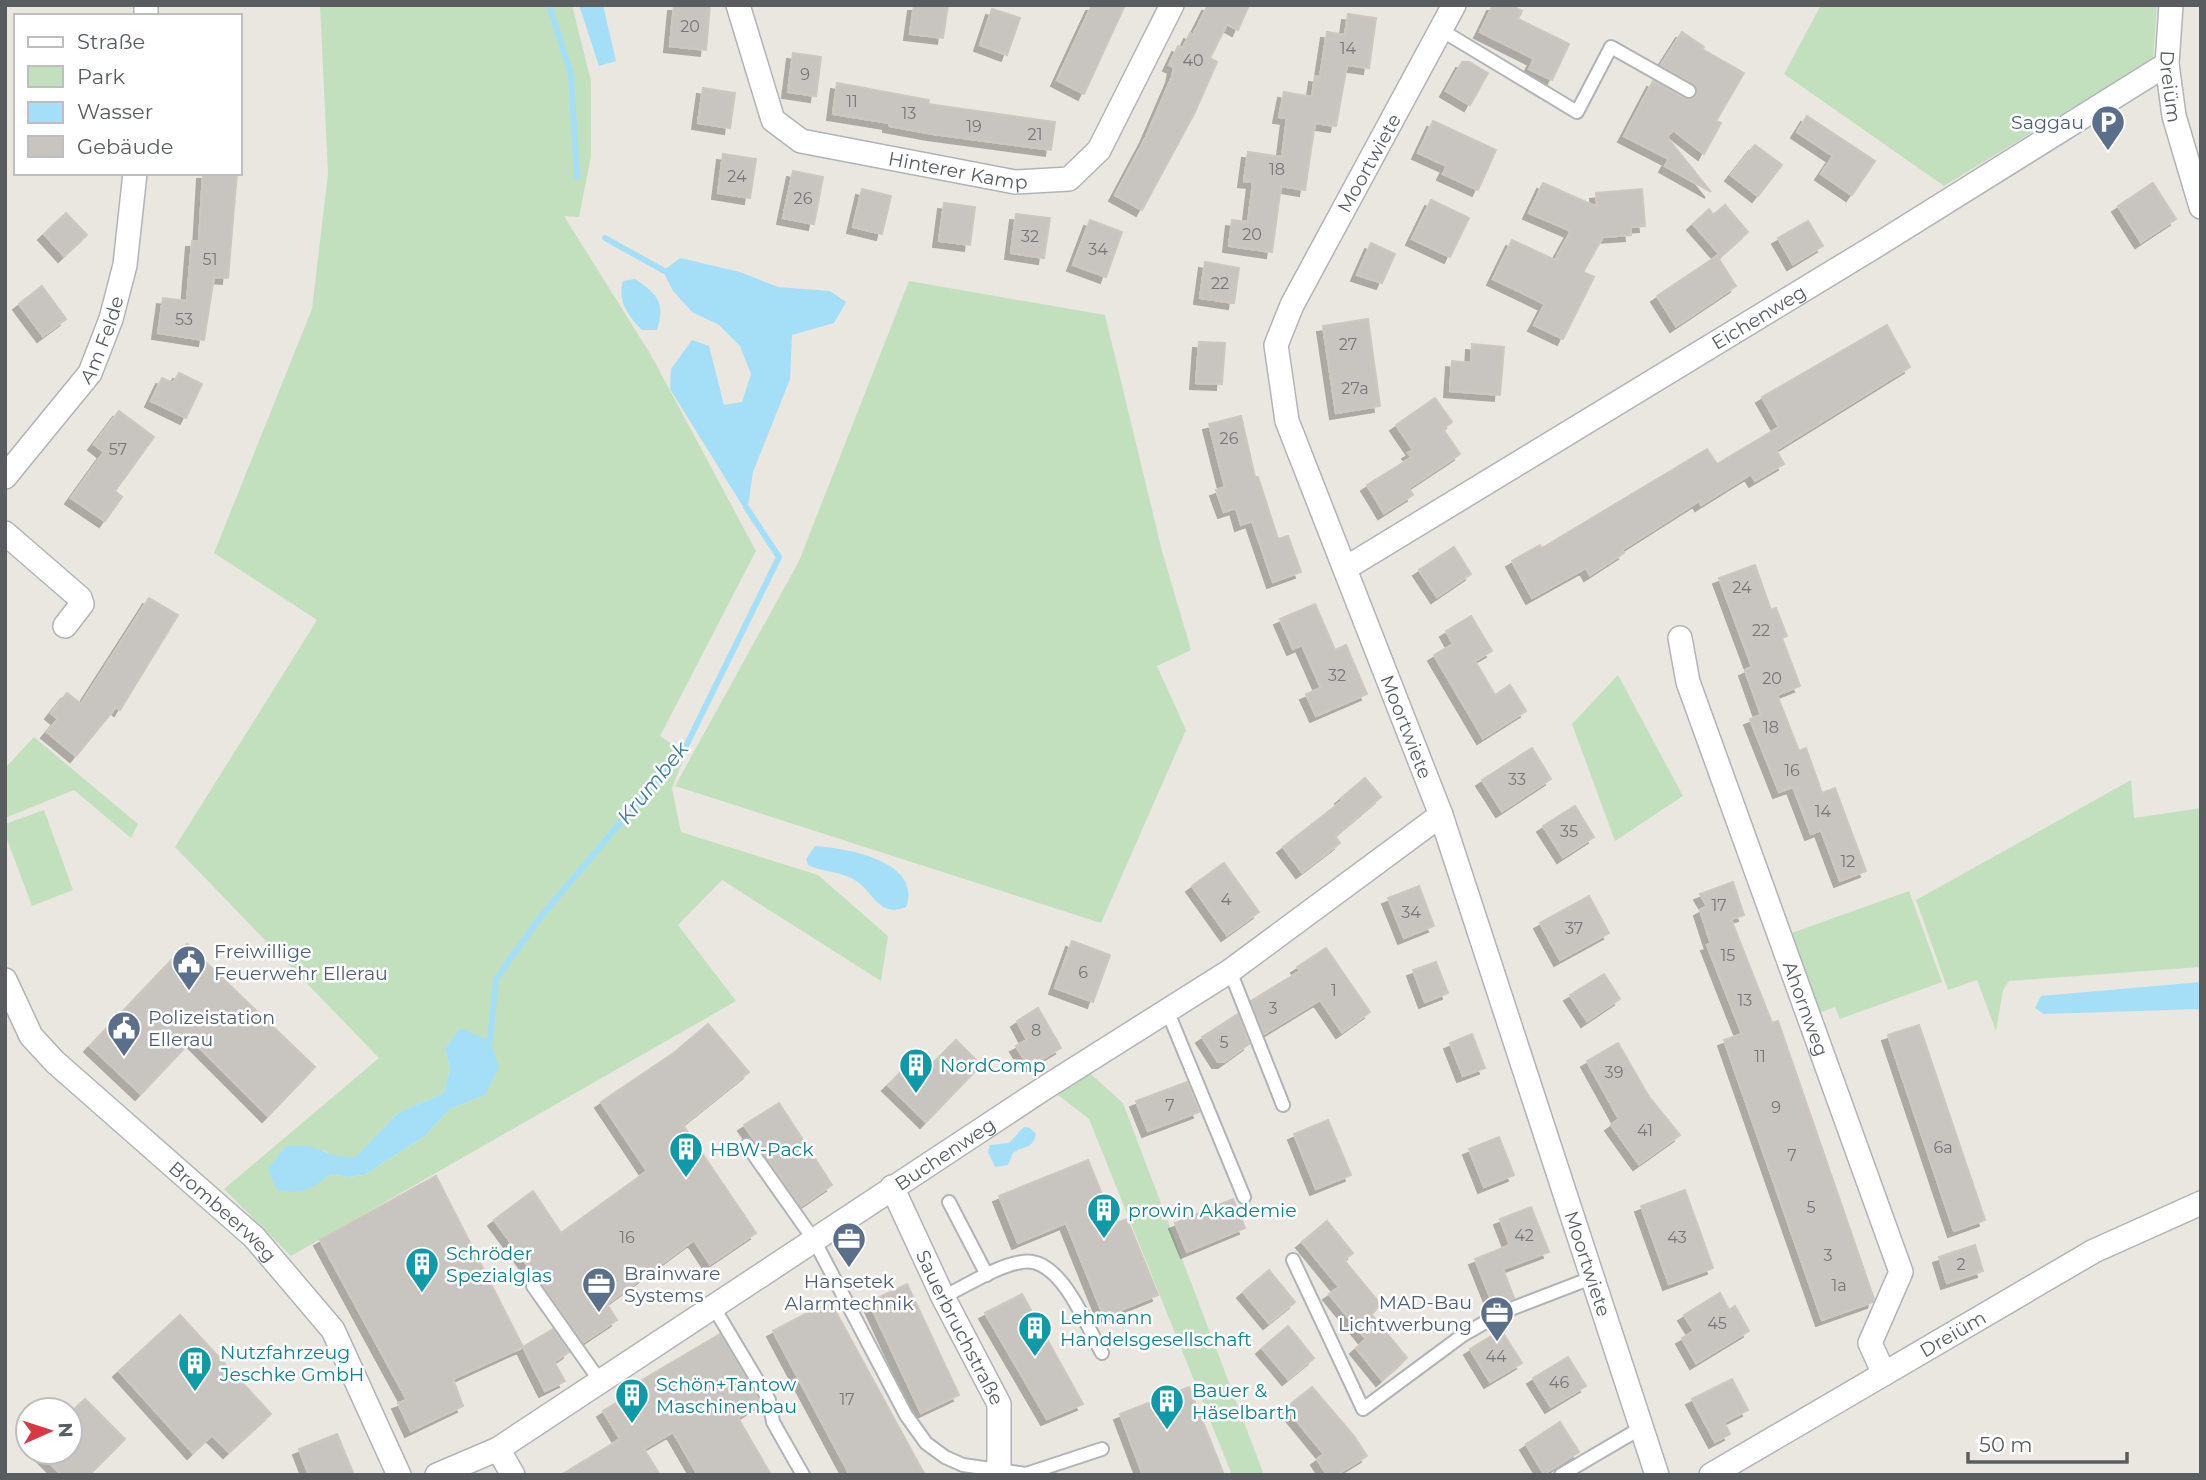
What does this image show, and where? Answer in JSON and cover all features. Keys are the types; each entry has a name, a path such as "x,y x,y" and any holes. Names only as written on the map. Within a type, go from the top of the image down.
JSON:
{"street":[{"name":"Hinterer Kamp","path":"738,5 773,120 801,141 1015,182 1069,179 1099,150 1172,5"},
{"name":"Moortwiete","path":"1454,5 1292,305 1276,345 1287,421 1441,815 1657,1475"},
{"name":"Dreiüm","path":"2171,5 2167,64 2174,116 2201,207"},
{"name":"Eichenweg","path":"1346,568 1870,249 2167,64"},
{"name":"Am Felde","path":"5,477 90,373 111,319 125,265 135,175"},
{"path":"5,533 80,598 82,604 65,626"},
{"name":"Ahornweg","path":"1680,638 1688,682 1901,1272 1870,1343 1884,1374"},
{"name":"Buchenweg","path":"437,1475 498,1448 892,1187 1230,971 1441,815"},
{"name":"Brombeerweg","path":"5,980 31,1036 55,1062 254,1237 332,1329 399,1475"},
{"name":"Sauerbruchstraße","path":"892,1187 943,1297 999,1404 1000,1472"},
{"name":"Dreiüm","path":"1711,1475 2094,1251 2201,1203"},
{"path":"498,1448 513,1475"}],"lane":[{"path":"1441,30 1577,111 1611,47 1689,91"},
{"path":"1230,971 1283,1105"},
{"path":"1167,1010 1244,1197"},
{"path":"747,1145 814,1240 906,1415 926,1443 945,1457 963,1465 1026,1474 1102,1449"},
{"path":"949,1202 987,1275"},
{"path":"1293,1260 1363,1409 1463,1335 1503,1312 1594,1277"},
{"path":"943,1297 987,1275 1021,1262 1037,1261 1051,1268 1102,1353"},
{"path":"533,1286 600,1381"},
{"path":"713,1306 769,1400 773,1422 803,1475"},
{"path":"1561,1475 1641,1428"}],"green space":[{"path":"320,5 572,5 591,81 591,156 579,217 564,216 651,355 756,551 660,736 686,753 672,788 681,832 818,875 888,936 881,981 722,880 678,925 736,1001 291,1256 224,1189 379,1058 175,847 317,620 214,553 312,309 328,174","holes":["445,1049 485,1095 450,1109 425,1136 364,1175 348,1177 330,1174 323,1150 339,1159 356,1158 398,1113 444,1093 450,1069"]},
{"path":"1821,5 2157,5 2153,59 1944,186 1784,74"},
{"path":"909,281 1105,315 1162,551 1191,650 1157,666 1186,730 1101,923 675,786 799,561"},
{"path":"1618,675 1683,796 1615,841 1572,724"},
{"path":"34,737 138,824 131,838 74,790 5,818 5,768"},
{"path":"2131,780 2134,818 2201,808 2201,967 2009,981 2003,990 1996,1031 1977,980 1948,990 1916,900"},
{"path":"44,810 73,890 32,906 5,834 5,824"},
{"path":"1909,891 1942,982 1840,1019 1835,1007 1817,1014 1789,934"},
{"path":"1083,1067 1123,1103 1264,1475 1232,1475 1089,1119 1049,1088"}],"water":[{"path":"579,5 603,5 616,61 599,66"},
{"path":"680,258 740,272 778,287 830,291 846,302 834,323 792,335 790,379 753,472 747,513 670,389 671,369 692,340 709,346 724,405 742,402 751,374 740,346 719,325 692,312 673,291 663,271"},
{"path":"635,279 658,300 660,320 657,330 642,330 625,308 621,295 623,281"},
{"path":"815,846 863,854 893,868 904,879 908,892 906,907 888,909 851,878 808,865 806,859"},
{"path":"2201,982 2201,1009 2044,1014 2035,1008 2041,996"},
{"path":"460,1028 490,1041 499,1068 485,1095 450,1109 425,1136 364,1175 348,1177 330,1174 317,1184 299,1192 276,1189 268,1169 285,1147 306,1146 337,1156 356,1157 398,1113 444,1093 450,1069 445,1049"},
{"path":"1024,1127 1030,1128 1036,1134 1033,1143 1013,1153 1008,1165 995,1167 988,1152 990,1145 1009,1143"}],"building":[{"path":"674,5 710,5 706,50 670,46"},
{"path":"914,5 948,5 943,38 910,34"},
{"path":"1092,5 1125,5 1084,94 1057,80"},
{"path":"1208,5 1249,5 1238,30 1227,24 1210,58 1217,62 1195,112 1142,210 1115,195 1146,137 1172,77 1174,67 1169,65 1178,46 1183,48 1190,33 1193,35"},
{"path":"1493,5 1510,5 1522,11 1518,19 1569,44 1552,80 1529,69 1534,59 1480,32"},
{"path":"992,9 1020,18 1007,55 980,45"},
{"path":"1348,14 1376,18 1369,68 1347,65 1336,126 1315,123 1305,190 1281,186 1272,252 1229,246 1232,220 1248,222 1253,182 1244,181 1248,152 1282,157 1287,118 1279,117 1284,92 1312,97 1315,76 1320,77 1327,32 1345,35"},
{"path":"1682,32 1704,47 1702,49 1744,73 1716,121 1721,123 1704,154 1673,130 1667,137 1711,192 1665,166 1669,159 1624,136 1653,81 1685,99 1693,99 1697,95 1694,84 1661,65"},
{"path":"793,53 821,57 816,96 788,92"},
{"path":"1462,62 1469,62 1488,73 1470,105 1446,91"},
{"path":"837,83 929,100 928,104 1055,122 1051,150 933,134 889,126 889,123 833,114"},
{"path":"703,88 735,93 730,128 698,123"},
{"path":"1807,116 1875,161 1852,195 1821,174 1833,156 1797,132"},
{"path":"1433,121 1496,150 1478,190 1443,174 1447,166 1418,153"},
{"path":"1755,145 1782,165 1758,196 1731,175"},
{"path":"723,154 756,159 750,198 718,193"},
{"path":"793,171 823,177 814,224 783,218"},
{"path":"203,175 237,175 228,278 214,277 204,340 158,333 163,298 187,301 192,241 199,241"},
{"path":"1543,183 1597,207 1596,193 1642,189 1645,226 1630,227 1631,235 1603,237 1583,272 1594,277 1563,339 1534,325 1545,304 1493,279 1512,240 1555,260 1571,231 1529,213"},
{"path":"2153,183 2176,219 2141,242 2118,206"},
{"path":"862,189 891,196 882,234 853,227"},
{"path":"1431,200 1469,218 1450,257 1412,239"},
{"path":"944,203 975,207 970,245 939,241"},
{"path":"1725,205 1748,232 1721,256 1693,224 1709,209 1713,215"},
{"path":"66,213 87,235 64,256 44,234"},
{"path":"1016,214 1050,218 1044,258 1011,253"},
{"path":"1090,220 1122,232 1106,277 1073,265"},
{"path":"1808,221 1823,246 1793,264 1778,238"},
{"path":"1371,243 1395,254 1382,283 1357,275"},
{"path":"1717,256 1736,286 1676,326 1657,296"},
{"path":"1205,262 1239,268 1234,303 1200,298"},
{"path":"42,286 66,319 43,336 19,304"},
{"path":"1368,319 1380,406 1336,413 1323,326"},
{"path":"1887,325 1910,367 1776,450 1784,464 1755,481 1751,474 1701,505 1699,501 1622,550 1624,553 1590,575 1586,568 1532,598 1512,561 1540,545 1542,548 1707,449 1717,464 1779,427 1762,397"},
{"path":"1199,342 1225,343 1222,384 1196,383"},
{"path":"1472,344 1504,347 1500,395 1450,391 1452,361 1471,363"},
{"path":"179,373 202,384 186,418 151,401 162,378 173,383"},
{"path":"1435,398 1452,422 1443,429 1460,454 1409,488 1413,495 1384,513 1367,485 1412,457 1408,453 1413,450 1396,425"},
{"path":"119,411 154,437 115,491 122,497 105,521 71,498 104,452 94,444"},
{"path":"1241,416 1255,477 1258,477 1278,539 1288,536 1301,572 1273,582 1252,521 1241,525 1236,508 1224,512 1216,490 1225,487 1209,424"},
{"path":"1454,547 1471,574 1437,597 1419,570"},
{"path":"1755,565 1771,610 1776,608 1787,636 1782,638 1800,686 1777,695 1799,751 1806,748 1822,793 1835,788 1866,871 1840,881 1821,830 1811,834 1793,787 1779,792 1750,719 1761,715 1745,670 1752,667 1719,578"},
{"path":"149,598 178,615 120,710 116,707 76,756 47,732 58,719 51,713 67,693 81,704"},
{"path":"1315,604 1335,650 1346,645 1367,694 1316,716 1306,694 1321,688 1302,645 1293,649 1280,619"},
{"path":"1471,616 1492,651 1475,661 1495,695 1510,685 1526,711 1483,738 1434,655 1453,644 1446,631"},
{"path":"1532,748 1551,779 1502,811 1482,780"},
{"path":"1365,778 1381,797 1335,836 1340,843 1302,872 1283,847 1343,800 1341,798"},
{"path":"1575,806 1594,837 1563,857 1543,826"},
{"path":"1224,863 1259,912 1227,935 1192,886"},
{"path":"1733,882 1744,915 1731,919 1772,1023 1778,1021 1874,1299 1873,1302 1822,1320 1724,1040 1742,1034 1707,945 1711,944 1700,910 1707,906 1700,894"},
{"path":"1419,886 1434,926 1404,938 1388,898"},
{"path":"1589,896 1609,933 1560,960 1540,923"},
{"path":"1072,941 1110,955 1093,1002 1055,988"},
{"name":"Freiwillige Feuerwehr Ellerau","path":"187,944 315,1067 268,1116 192,1040 141,1094 90,1046"},
{"path":"1326,948 1370,1012 1342,1032 1320,1000 1264,1034 1251,1001 1300,971 1297,967"},
{"path":"1436,962 1448,993 1425,1002 1413,970"},
{"path":"1604,974 1620,999 1587,1021 1570,995"},
{"path":"1038,1008 1061,1048 1029,1067 1016,1046 1027,1040 1017,1021"},
{"path":"1238,1014 1249,1044 1224,1062 1218,1062 1202,1037"},
{"path":"708,1024 749,1072 683,1125 756,1233 710,1264 694,1240 607,1304 617,1320 584,1342 494,1220 533,1191 561,1233 647,1171 601,1102 675,1052"},
{"path":"1919,1025 1985,1220 1954,1231 1888,1035"},
{"path":"1472,1034 1485,1068 1463,1076 1450,1043"},
{"path":"956,1040 981,1065 926,1122 888,1085 906,1067 918,1079"},
{"path":"1618,1043 1649,1097 1680,1135 1639,1164 1611,1125 1619,1119 1587,1061"},
{"path":"1187,1082 1199,1112 1148,1131 1136,1101"},
{"path":"779,1103 832,1185 801,1206 744,1125"},
{"path":"1328,1120 1351,1175 1316,1189 1294,1134"},
{"path":"1499,1137 1514,1175 1484,1187 1469,1149"},
{"name":"prowin Akademie","path":"1088,1160 1114,1224 1127,1219 1158,1295 1104,1317 1066,1223 1018,1243 999,1196"},
{"name":"Schröder Spezialglas","path":"436,1176 523,1347 453,1379 463,1406 411,1431 398,1403 407,1400 320,1240"},
{"path":"1685,1190 1713,1268 1669,1284 1641,1206"},
{"path":"1233,1199 1245,1228 1187,1252 1175,1223"},
{"path":"1531,1207 1549,1252 1503,1269 1514,1298 1494,1307 1475,1259 1510,1245 1500,1219"},
{"path":"1327,1221 1353,1253 1344,1260 1381,1305 1371,1314 1407,1358 1382,1380 1356,1348 1366,1339 1329,1294 1339,1287 1302,1242"},
{"path":"1975,1245 1983,1271 1947,1283 1939,1257"},
{"path":"1269,1270 1295,1302 1269,1323 1243,1292"},
{"path":"907,1284 959,1395 921,1413 869,1302"},
{"path":"1720,1293 1729,1310 1735,1306 1749,1331 1696,1363 1682,1338 1694,1331 1684,1315"},
{"name":"Lehmann Handelsgesellschaft","path":"1022,1294 1083,1404 1047,1419 985,1313"},
{"path":"830,1301 925,1475 850,1475 773,1331"},
{"name":"Nutzfahrzeug Jeschke GmbH","path":"180,1315 271,1414 229,1452 212,1435 193,1453 119,1371"},
{"path":"1288,1326 1314,1358 1288,1379 1262,1348"},
{"path":"553,1329 569,1352 554,1362 565,1381 545,1391 523,1347"},
{"path":"1501,1330 1522,1363 1490,1382 1470,1349"},
{"path":"720,1334 761,1403 738,1418 771,1475 698,1475 673,1432 644,1449 660,1475 561,1475 620,1439 603,1411 645,1385 642,1380"},
{"path":"1568,1357 1586,1386 1551,1407 1533,1378"},
{"path":"1732,1379 1748,1410 1724,1422 1730,1434 1715,1442 1692,1399"},
{"name":"Bauer & Häselbarth","path":"1189,1387 1224,1475 1143,1475 1120,1414"},
{"path":"1312,1387 1354,1436 1367,1456 1336,1475 1327,1475 1317,1459 1324,1454 1286,1408"},
{"path":"84,1400 125,1439 89,1475 62,1475 53,1466 84,1466"},
{"path":"1560,1422 1579,1452 1544,1474 1526,1444"},
{"path":"337,1434 354,1475 309,1475 299,1449"}],"waterway":[{"name":"Krumbek","path":"549,5 571,74 577,177"},
{"name":"Krumbek","path":"605,238 668,273"},
{"name":"Krumbek","path":"490,1041 496,979 539,919 687,744 779,557 746,507"}],"place":[{"name":"Saggau","path":"2108,152"},
{"name":"Freiwillige Feuerwehr Ellerau","path":"189,992"},
{"name":"Polizeistation Ellerau","path":"124,1058"},
{"name":"NordComp","path":"916,1095"},
{"name":"HBW-Pack","path":"686,1179"},
{"name":"prowin Akademie","path":"1104,1240"},
{"name":"Hansetek Alarmtechnik","path":"849,1269"},
{"name":"Schröder Spezialglas","path":"422,1294"},
{"name":"Brainware Systems","path":"599,1314"},
{"name":"MAD-Bau Lichtwerbung","path":"1497,1343"},
{"name":"Lehmann Handelsgesellschaft","path":"1035,1358"},
{"name":"Nutzfahrzeug Jeschke GmbH","path":"195,1393"},
{"name":"Schön+Tantow Maschinenbau","path":"632,1425"},
{"name":"Bauer & Häselbarth","path":"1167,1431"}]}
